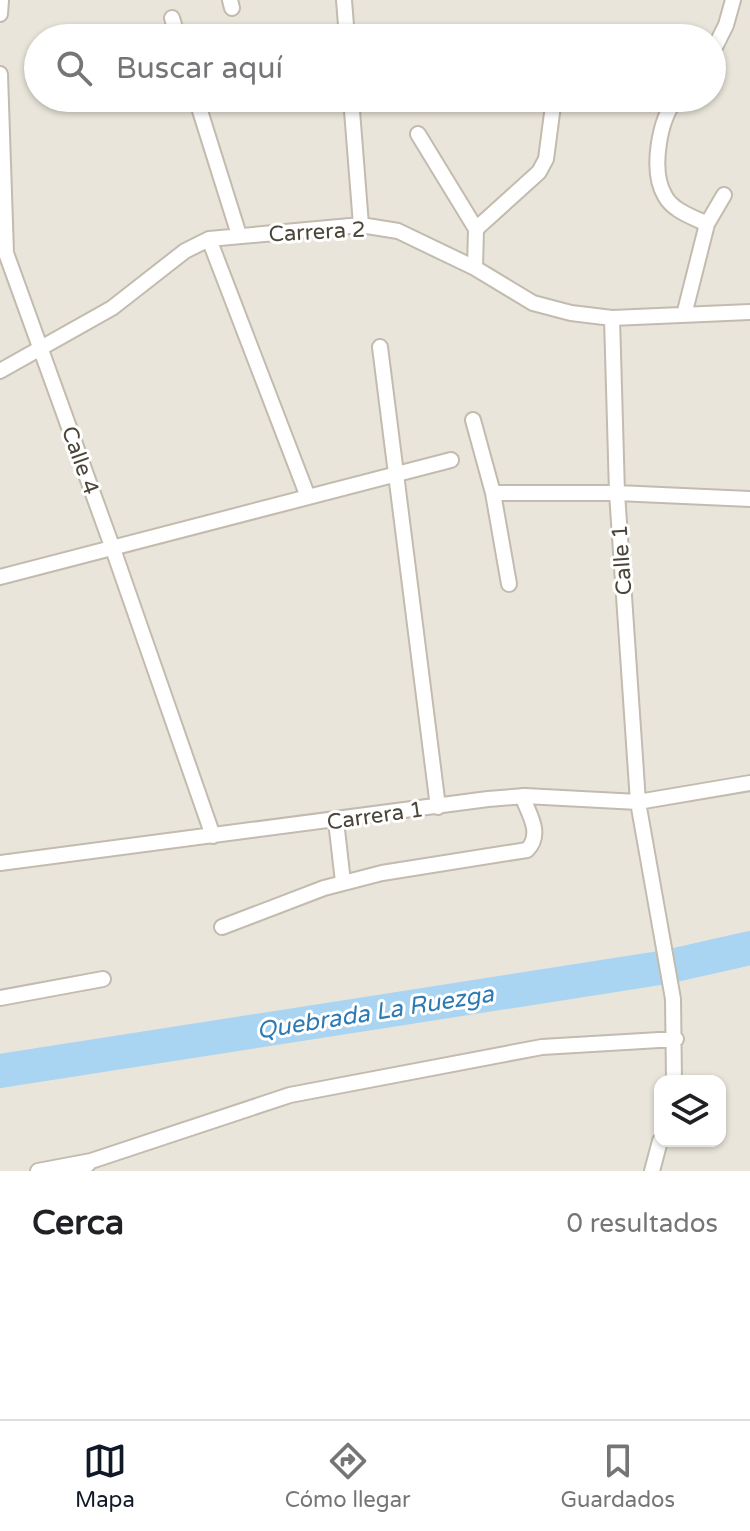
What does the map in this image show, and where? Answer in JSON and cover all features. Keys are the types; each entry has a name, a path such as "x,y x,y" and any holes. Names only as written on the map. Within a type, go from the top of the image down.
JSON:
{"street":[{"path":"0,14 1,0"},
{"path":"344,0 346,24"},
{"path":"726,25 733,0"},
{"path":"172,18 174,24"},
{"name":"Calle 4","path":"0,74 3,253 41,348 213,836"},
{"path":"200,112 239,235"},
{"path":"352,112 361,225"},
{"path":"476,229 539,172 546,159 552,112"},
{"path":"666,112 661,124 659,170 664,195 676,208 707,224"},
{"path":"418,134 476,229 475,268"},
{"path":"684,315 707,224 724,195"},
{"name":"Carrera 2","path":"0,371 112,308 185,251 209,239 361,225 398,231 475,268 533,303 571,313 612,318 750,312"},
{"path":"209,239 308,497"},
{"name":"Calle 1","path":"612,318 617,493 638,802 673,999 674,1075"},
{"path":"380,347 438,807"},
{"path":"473,420 493,493 509,584"},
{"path":"0,577 451,460"},
{"path":"493,493 617,493 750,499"},
{"name":"Carrera 1","path":"0,863 522,796 638,802 750,783"},
{"path":"222,927 343,882 454,859 527,850 533,845 535,829 522,796"},
{"path":"336,821 343,882"},
{"path":"0,998 103,979"},
{"path":"38,1171 86,1166 290,1095 542,1047 676,1039"},
{"path":"652,1171 658,1147"}],"shaded area":[{"path":"0,0 750,0 750,1171 0,1171"}],"waterway":[{"name":"Quebrada La Ruezga","path":"0,1071 666,967 750,948"}]}
